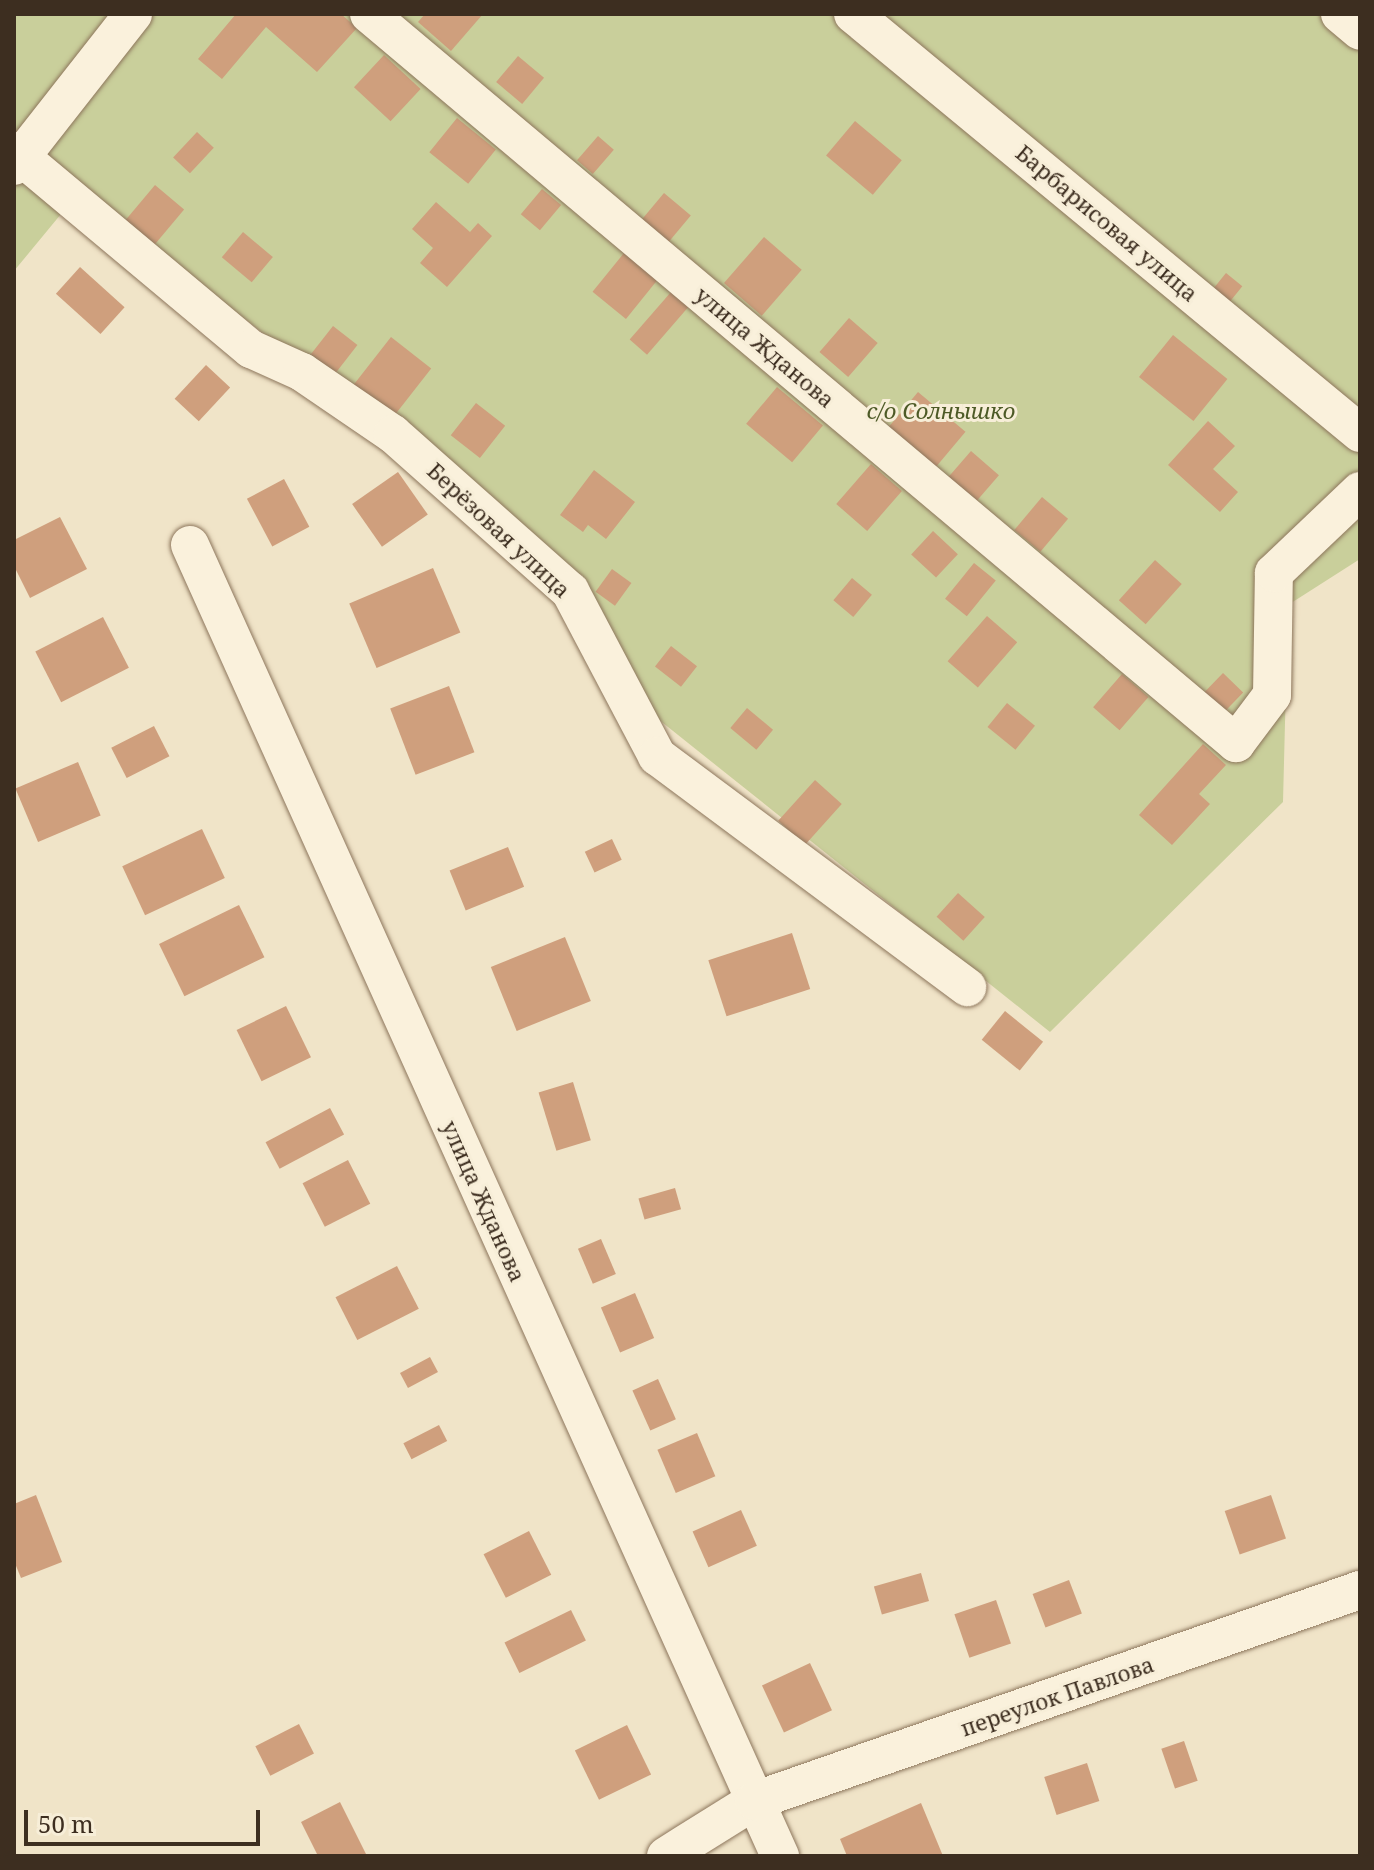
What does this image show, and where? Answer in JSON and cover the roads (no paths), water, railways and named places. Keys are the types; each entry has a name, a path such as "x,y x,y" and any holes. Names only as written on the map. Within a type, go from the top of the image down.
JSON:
{"street":[{"path":"16,159 133,14"},
{"name":"улица Жданова","path":"369,14 1236,743 1272,695 1274,573 1360,491"},
{"name":"Барбарисовая улица","path":"853,14 1360,433"},
{"path":"1340,14 1360,31"},
{"name":"Берёзовая улица","path":"16,159 251,349 302,372 393,434 570,591 657,756 967,987"},
{"name":"улица Жданова","path":"190,545 780,1856"},
{"name":"переулок Павлова","path":"666,1856 754,1801 1360,1590"}],"park label":[{"name":"с/о Солнышко","path":"941,411"}]}
